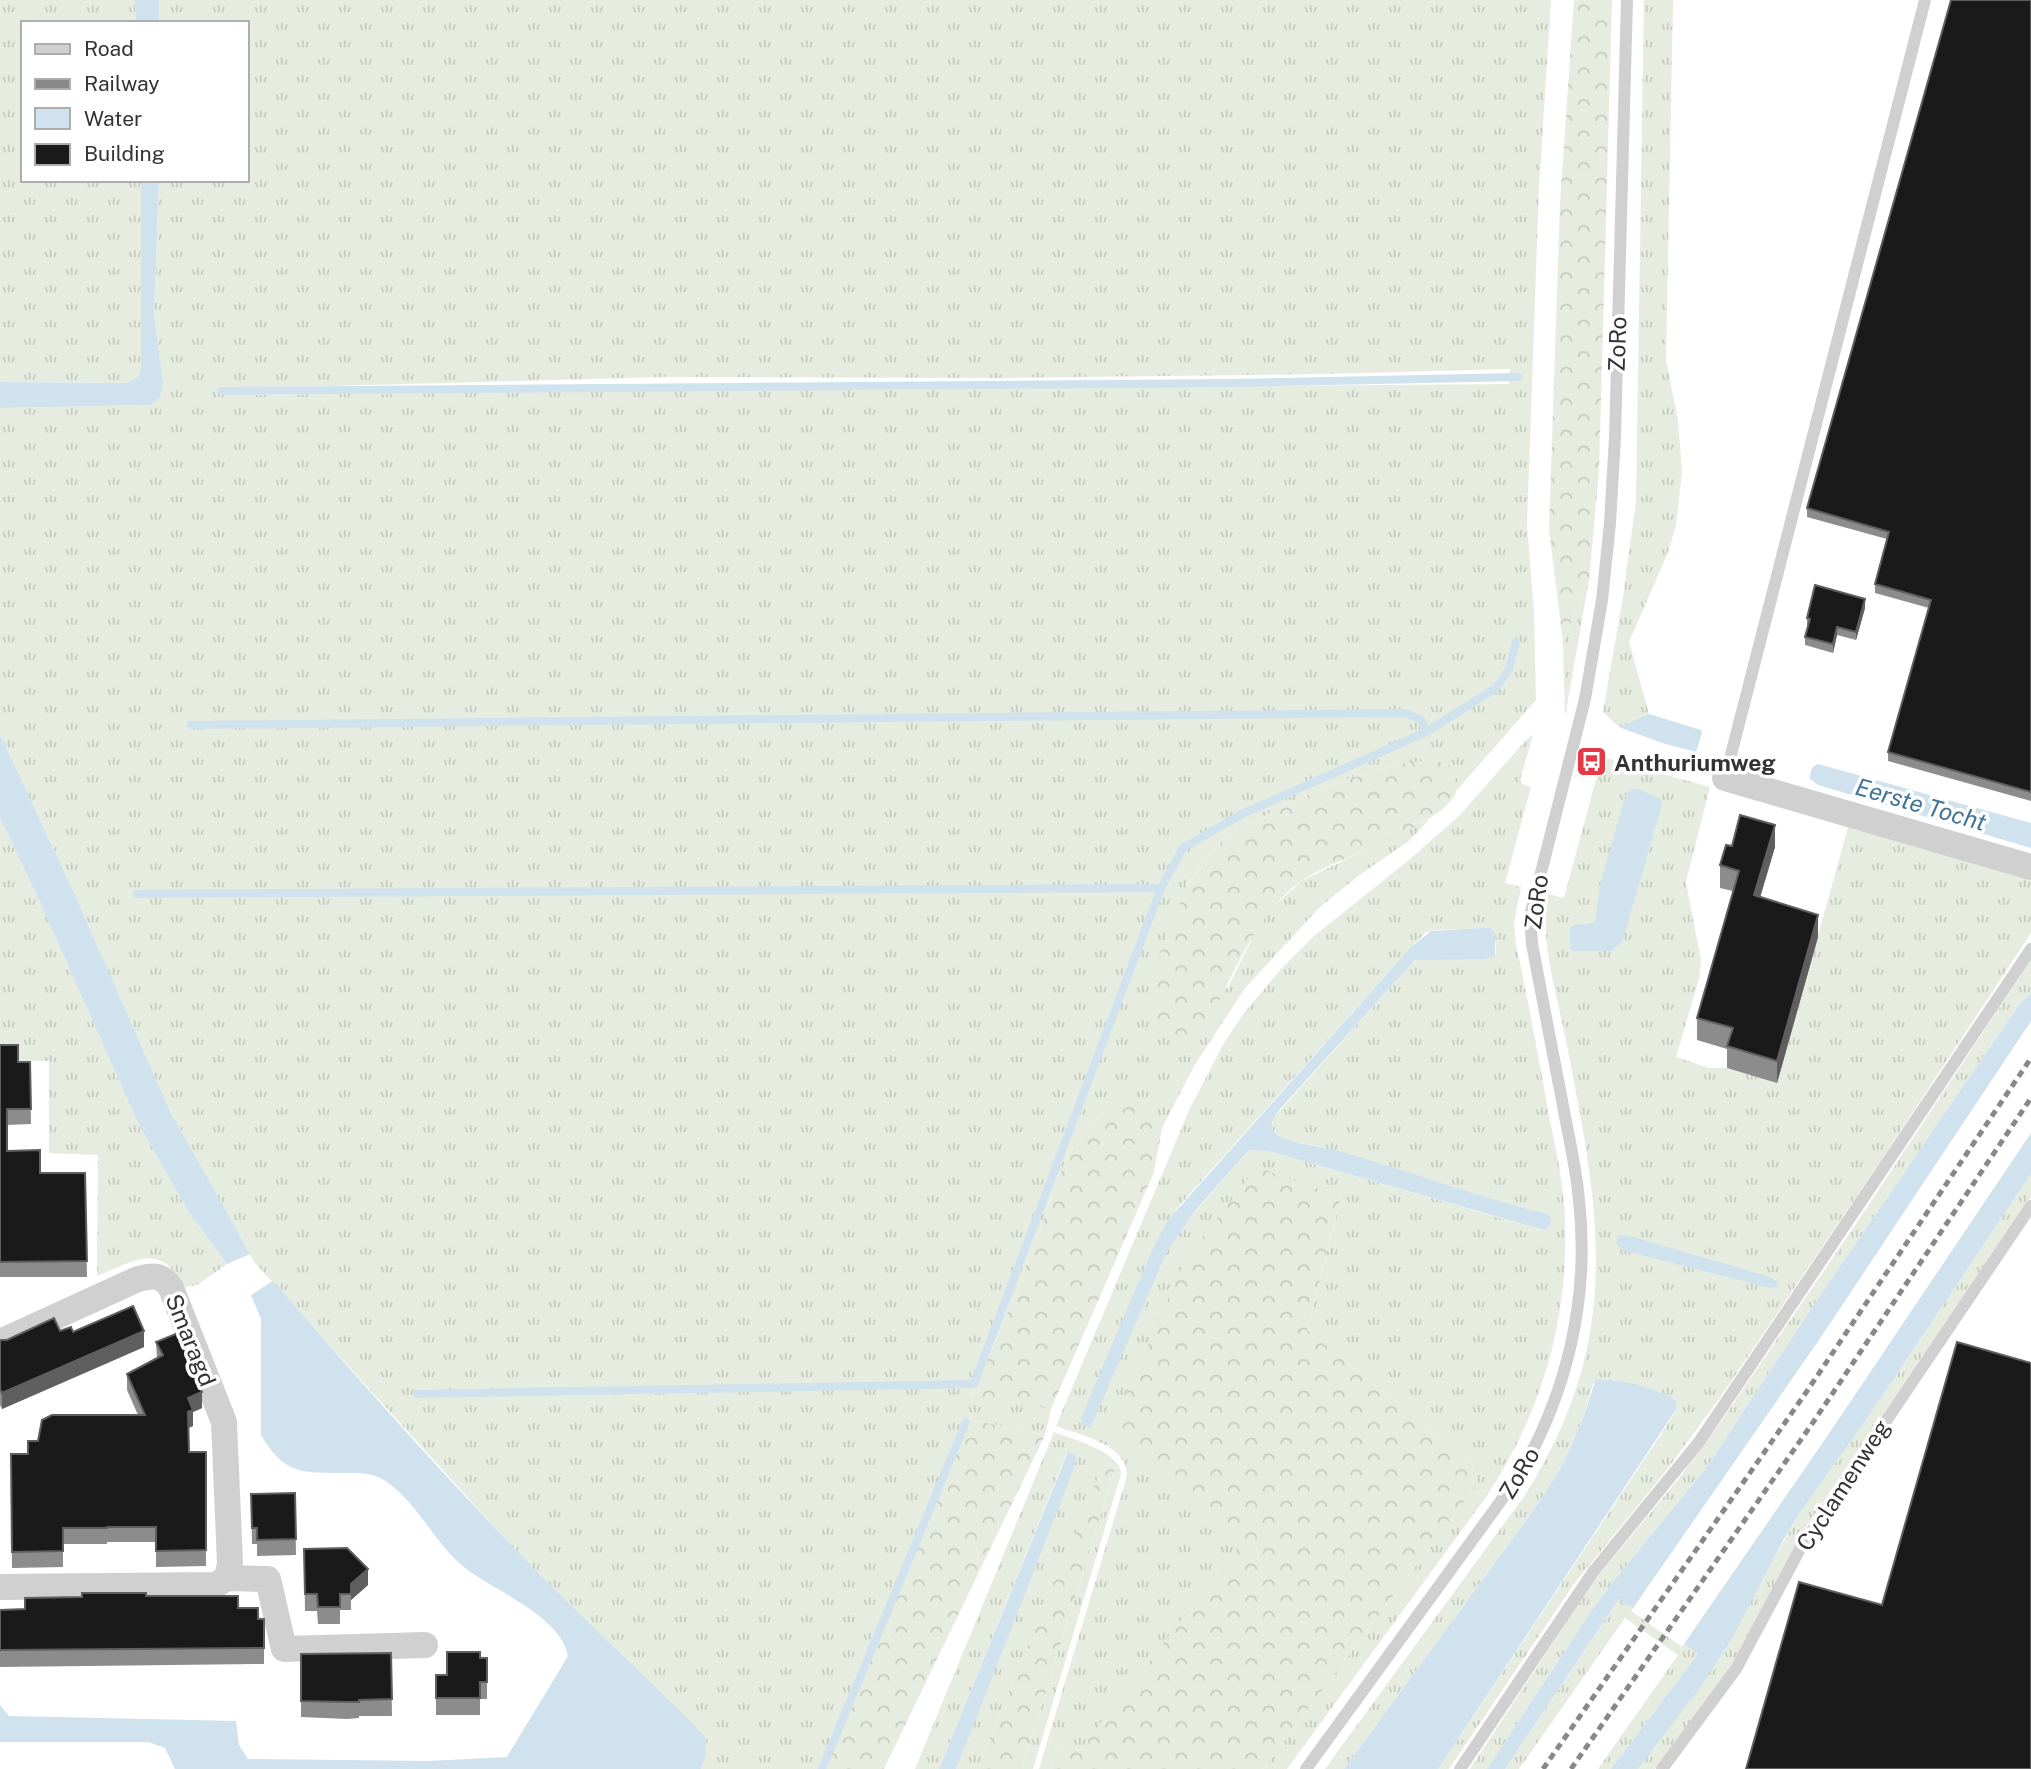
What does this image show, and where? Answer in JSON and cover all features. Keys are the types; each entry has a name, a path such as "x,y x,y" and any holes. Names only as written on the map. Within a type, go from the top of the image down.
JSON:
{"street":[{"path":"1725,778 2031,867"},
{"name":"Smaragd","path":"0,1342 138,1279 154,1275 165,1279 171,1288 224,1422 230,1563 227,1578"},
{"path":"0,1587 216,1585 227,1578 268,1579 284,1649 425,1645"}],"lane":[{"name":"ZoRo","path":"1306,1769 1489,1520 1527,1461 1555,1401 1575,1323 1581,1270 1579,1199 1532,944 1530,916 1585,699 1605,575 1615,437 1627,0"},
{"path":"1725,778 1925,0"},
{"path":"1460,1769 1593,1572 1699,1442 2031,949"},
{"name":"Cyclamenweg","path":"1662,1769 1736,1669 1801,1547 2031,1206"}],"green space":[{"path":"0,0 135,0 136,21 21,21 21,182 141,182 141,369 138,377 127,383 0,382"},
{"path":"159,0 1551,0 1539,187 1527,525 1534,612 1536,700 1457,790 1456,768 1409,762 1340,781 1285,805 1227,836 1187,884 1175,919 1227,989 1259,925 1274,906 1303,880 1430,819 1409,841 1358,876 1319,908 1245,988 1194,1066 1162,1128 1140,1103 1108,1107 1068,1153 1017,1290 972,1395 1051,1409 1045,1435 963,1418 823,1769 701,1769 706,1755 705,1736 518,1553 254,1262 170,1111 75,895 0,734 0,408 152,405 163,383 154,313 159,182 248,182 248,21 159,21","holes":["1510,369 1509,384 220,395 219,389 666,377 1005,378"]},
{"path":"1574,0 1612,0 1599,471 1589,580 1563,641 1549,530 1560,204"},
{"path":"1644,0 1673,0 1666,360 1678,420 1682,471 1676,526 1668,552 1629,642 1649,714 1619,727 1603,712 1636,501"},
{"path":"1589,580 1565,717 1563,641"},
{"path":"1533,735 1520,780 1522,784 1531,787 1505,883 1521,887 1514,923 1516,944 1561,1181 1565,1258 1562,1294 1548,1365 1522,1433 1486,1497 1287,1769 1263,1769 1478,1483 1472,1464 1307,1330 1341,1198 1111,1429 1245,1540 1079,1751 1057,1745 1050,1769 1039,1769 1127,1476 1120,1456 1111,1448 1056,1426 1190,1108 1224,1043 1244,1013 1281,969 1314,936 1409,860 1460,815","holes":["1491,928 1495,933 1496,954 1475,958 1431,958 1413,962 1275,1116 1272,1129 1277,1135 1289,1140 1335,1150 1548,1214 1552,1219 1548,1228 1542,1230 1268,1151 1249,1150 1180,1229 1167,1252 1128,1341 1153,1253 1169,1220 1411,947 1426,932 1436,930"]},
{"path":"1602,757 1710,787 1686,882 1701,960 1699,979 1676,1057 1709,1068 1727,1068 1777,1082 1849,824 2031,878 2031,933 1721,1396 1666,1471 1574,1584 1449,1769 1438,1769 1660,1436 1676,1411 1677,1404 1630,1383 1599,1379 1593,1384 1582,1421 1563,1464 1538,1504 1344,1769 1325,1769 1525,1495 1557,1437 1578,1382 1591,1327 1596,1273 1594,1219 1578,1103 1547,949 1546,912 1548,894 1564,898"},
{"path":"1434,760 1456,768 1458,787 1450,802 1435,815 1414,827 1319,871 1287,893 1258,928 1205,1029 1184,1042 1178,1042 1165,1039 1151,1028 1153,971 1187,885 1227,836 1285,805 1340,781 1409,762"},
{"path":"0,818 137,1121 188,1211 227,1264 197,1285 182,1288 175,1273 156,1259 135,1261 97,1276 98,1155 49,1153 49,1061 0,1060"},
{"path":"2031,960 2031,993 2018,1006 1811,1309 1707,1467 1590,1613 1487,1769 1470,1769 1592,1583 1676,1482 1720,1423"},
{"path":"1132,1098 1140,1103 1162,1128 1154,1172 1051,1409 972,1396 1017,1290 1068,1153 1108,1107"},
{"path":"1257,1167 1341,1197 1307,1330 1472,1464 1478,1483 1263,1769 1050,1769 1057,1745 1079,1751 1244,1540 1111,1430 1186,1258"},
{"path":"2031,1174 2031,1196 1802,1533 1724,1679 1655,1769 1638,1769 1713,1667 1799,1514 1871,1413"},
{"path":"963,1418 1045,1435 884,1769 823,1769"},
{"path":"1054,1432 1105,1453 1119,1466 1121,1474 1033,1769 1022,1769 1115,1468 1104,1464 977,1769 956,1769 1077,1456 1069,1452 939,1769 915,1769"},
{"path":"1104,1463 1115,1468 1022,1769 977,1769"},
{"path":"1619,1599 1698,1654 1611,1769 1598,1769 1678,1655 1625,1618 1519,1769 1505,1769"}],"water":[{"path":"135,0 159,0 159,21 136,21"},
{"path":"141,182 159,182 154,313 163,383 160,397 152,405 0,408 0,382 127,383 138,377 141,368"},
{"path":"1649,714 1701,730 1696,752 1619,727"},
{"path":"0,734 75,895 170,1111 250,1254 227,1264 188,1211 137,1121 0,818"},
{"name":"Eerste Tocht","path":"1818,764 2031,823 2031,848 1818,785 1810,779 1812,768"},
{"path":"1631,789 1639,789 1661,799 1662,804 1623,940 1612,951 1573,951 1570,948 1570,928 1574,925 1595,923 1600,885 1626,794"},
{"path":"1491,928 1495,933 1495,956 1485,959 1415,960 1280,1109 1272,1127 1275,1133 1285,1139 1332,1149 1548,1214 1552,1219 1548,1228 1543,1230 1268,1151 1249,1150 1194,1212 1167,1252 1092,1424 1090,1428 1083,1426 1081,1418 1153,1248 1169,1219 1411,947 1431,931"},
{"path":"2031,993 2031,1174 1871,1413 1799,1514 1731,1640 1699,1689 1638,1769 1611,1769 1698,1654 1619,1599 1505,1769 1487,1769 1590,1613 1707,1467 1811,1309 2018,1006"},
{"path":"1619,1235 1627,1235 1770,1277 1777,1281 1778,1286 1770,1288 1622,1250 1616,1243"},
{"path":"273,1281 487,1520 705,1736 706,1755 701,1769 175,1769 165,1748 148,1742 0,1742 0,1705 9,1716 236,1721 239,1745 248,1759 428,1761 507,1757 568,1656 563,1642 553,1628 524,1605 464,1567 443,1546 406,1499 384,1480 365,1474 300,1470 289,1466 271,1449 261,1435 261,1319 251,1295"},
{"path":"1596,1379 1627,1382 1648,1388 1676,1401 1677,1408 1438,1769 1344,1769 1538,1504 1563,1464 1582,1421"},
{"path":"1068,1452 1076,1455 1077,1460 956,1769 939,1769"}],"pier":[{"path":"2031,1021 2031,1133 1682,1647 1631,1611 1821,1337"}],"building":[{"path":"1951,0 2031,0 2031,792 1888,752 1931,600 1875,584 1889,532 1807,508"},
{"path":"1815,585 1865,599 1856,632 1837,627 1833,644 1805,637"},
{"path":"1740,815 1775,825 1754,895 1818,915 1777,1061 1727,1046 1733,1028 1697,1018 1739,871 1720,865 1726,845 1732,846"},
{"path":"0,1045 18,1045 18,1062 30,1062 31,1109 7,1109 7,1151 40,1150 40,1173 85,1173 87,1261 0,1262"},
{"path":"133,1306 144,1331 2,1393 0,1340 7,1340 54,1318 60,1331 71,1327 73,1332"},
{"path":"178,1333 202,1392 188,1398 193,1410 188,1412 189,1452 206,1452 206,1550 156,1551 156,1527 107,1527 63,1528 63,1551 12,1552 11,1454 28,1454 28,1441 38,1441 42,1420 52,1415 145,1415 127,1374 163,1355 156,1342"},
{"path":"1957,1342 2031,1363 2031,1769 1746,1769 1799,1582 1882,1605"},
{"path":"295,1493 296,1539 257,1540 257,1528 252,1528 251,1494"},
{"path":"347,1548 368,1569 351,1584 351,1594 340,1594 340,1607 318,1607 317,1594 305,1594 304,1549"},
{"path":"82,1593 238,1596 238,1608 258,1608 258,1619 264,1619 264,1648 0,1650 0,1610 25,1609 25,1598 82,1597"},
{"path":"447,1652 480,1652 480,1658 487,1658 487,1682 480,1682 480,1698 436,1698 436,1675 447,1675"},
{"path":"391,1653 392,1699 359,1702 301,1701 301,1654"}],"waterway":[{"path":"222,391 1231,383 1518,377"},
{"path":"417,1394 974,1384 1161,888 1183,848 1242,814 1426,732 1496,688 1509,669 1516,642"},
{"path":"191,725 1404,713 1421,719 1426,732"},
{"path":"137,894 1161,888"},
{"path":"822,1769 966,1422"}],"railway":[{"path":"1543,1769 1805,1394 2031,1058"},
{"path":"1571,1769 1814,1421 2031,1098"}],"place":[{"name":"Anthuriumweg","path":"1591,762"}]}
